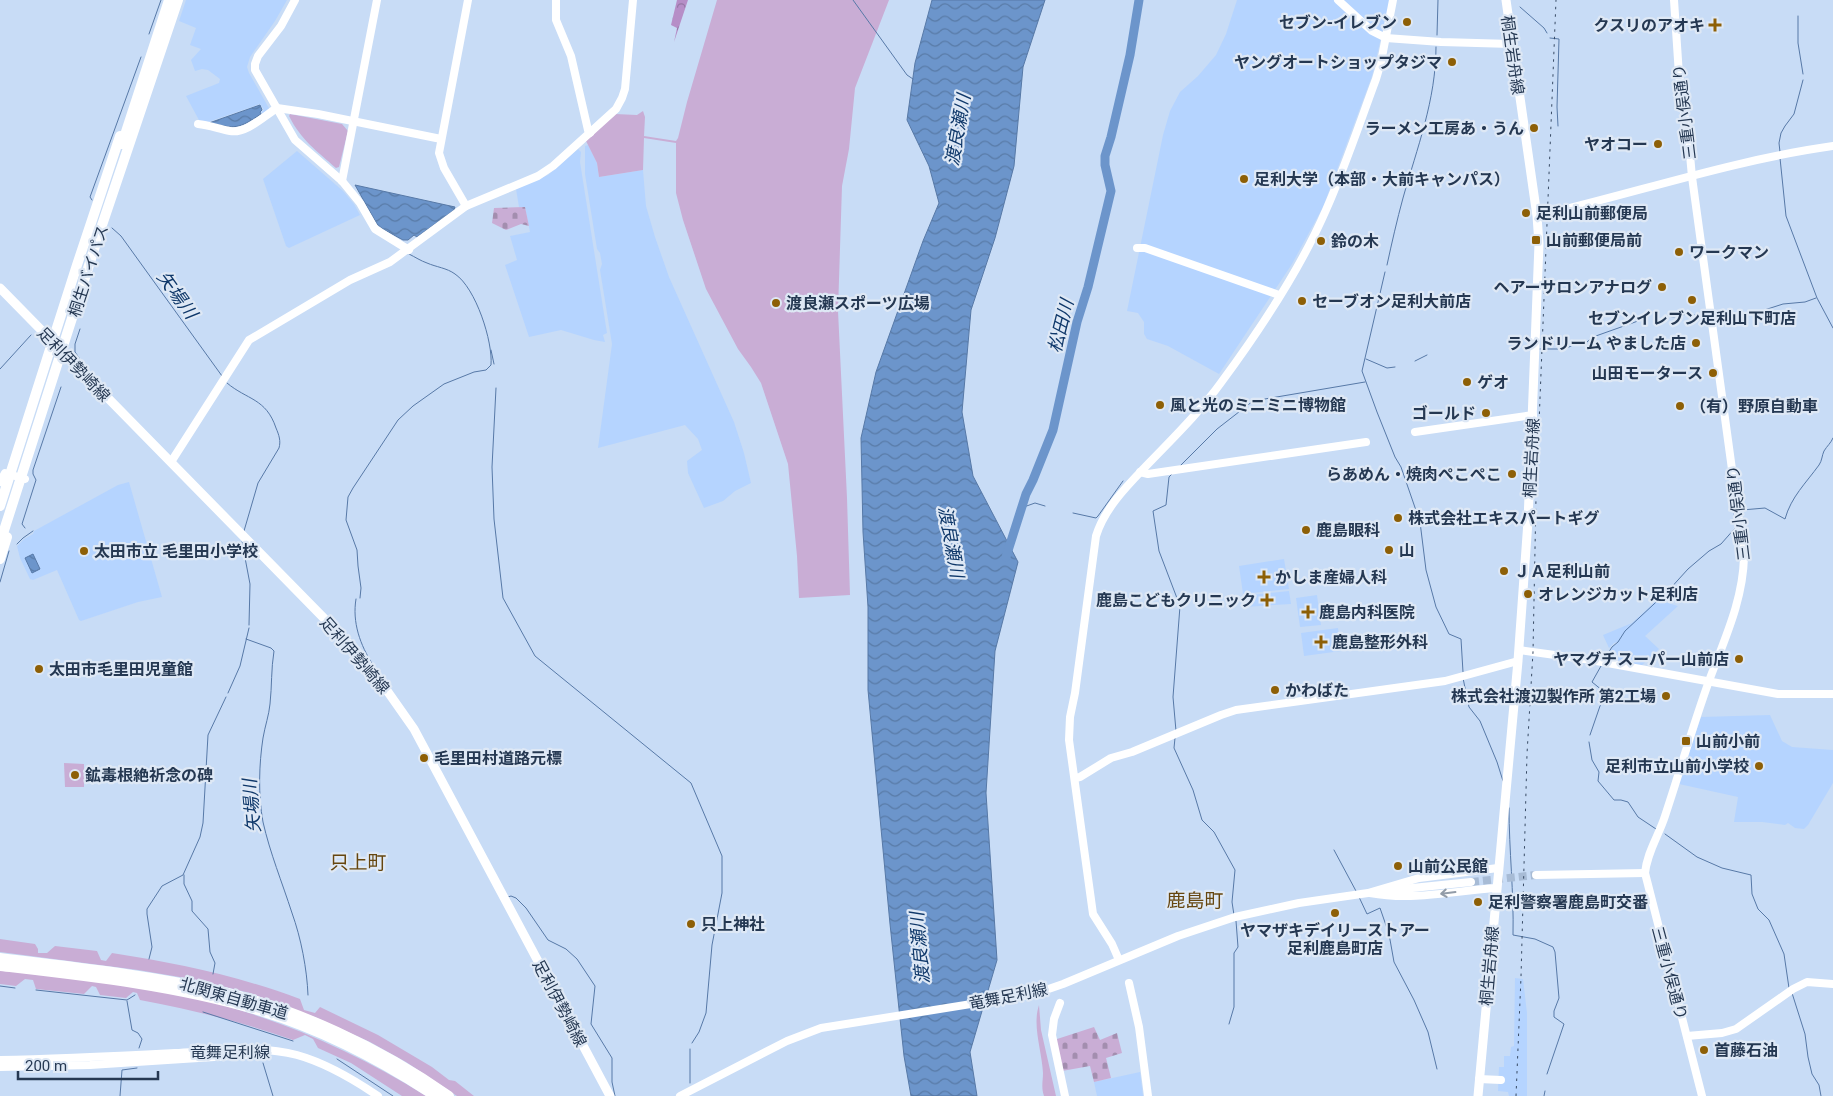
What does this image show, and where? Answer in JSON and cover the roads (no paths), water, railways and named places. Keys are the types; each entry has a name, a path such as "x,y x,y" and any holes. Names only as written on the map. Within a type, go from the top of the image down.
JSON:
{"highway":[{"name":"桐生バイパス","path":"96,236 137,96 169,0"},
{"name":"桐生バイパス","path":"0,543 3,515 96,236 178,0"},
{"path":"0,559 141,123 148,90"},
{"path":"3,515 10,474 127,114 137,96"},
{"name":"北関東自動車道","path":"0,958 136,975 216,990 298,1016 352,1038 401,1065 449,1096"},
{"name":"北関東自動車道","path":"0,966 99,977 175,990 256,1010 290,1021 346,1045 386,1066 435,1096"}],"main road":[{"name":"桐生岩舟線","path":"1478,1096 1519,650 1528,521 1539,244 1537,216 1506,0"},
{"name":"足利伊勢崎線","path":"0,288 360,655 393,699 423,746 610,1096"}],"street":[{"path":"295,0 281,26 258,56 255,70 294,140 342,181 360,203 376,229 409,250"},
{"path":"342,181 377,0"},
{"path":"466,206 440,162 439,153 468,0"},
{"path":"556,0 556,20 571,56 590,133"},
{"path":"171,462 249,340 350,280 390,262 409,250 466,206 538,176 553,166 616,109 624,94 633,0"},
{"path":"1338,0 1372,31 1386,38 1512,44"},
{"path":"1119,960 1112,944 1093,914 1069,740 1069,724 1075,693 1096,536 1101,523 1122,491 1218,387 1249,343 1297,265 1326,211 1376,79 1393,0"},
{"name":"三重小俣通り","path":"1674,0 1679,76 1744,557 1743,580 1735,614 1709,681 1663,821 1650,850 1645,873 1702,1096"},
{"path":"198,124 233,131 240,130 252,125 277,108 354,121 441,139"},
{"path":"1537,216 1751,161 1833,146"},
{"path":"1137,248 1144,248 1279,295"},
{"path":"1415,432 1533,415"},
{"path":"1140,472 1148,474 1366,442"},
{"path":"0,482 3,474 25,478"},
{"path":"1519,650 1591,660 1778,694 1833,694"},
{"path":"1075,778 1080,777 1111,758 1132,752 1236,710 1446,680 1518,661"},
{"name":"竜舞足利線","path":"680,1096 787,1041 821,1028 1034,994 1063,984 1178,936 1235,917 1299,903 1368,893 1419,878 1498,868"},
{"path":"1536,875 1645,873"},
{"path":"1368,893 1471,882"},
{"name":"竜舞足利線","path":"1368,893 1412,897 1496,888"},
{"path":"1686,1036 1722,1033 1736,1029 1793,989 1808,982 1833,984"},
{"path":"1129,983 1139,1027 1148,1096"},
{"path":"1060,1003 1054,1019 1052,1035 1065,1096"},
{"name":"竜舞足利線","path":"0,1060 72,1059 242,1050 288,1053 339,1072 378,1096"},
{"name":"竜舞足利線","path":"0,1067 76,1065 242,1055 268,1055 309,1060"},
{"path":"1479,1078 1501,1080"}],"water":[{"name":"渡良瀬川","path":"932,0 1045,0 1023,67 1014,166 995,238 971,310 962,412 973,476 1018,562 995,651 986,793 997,960 970,1052 977,1096 911,1096 904,1056 890,924 868,690 868,607 863,532 861,438 876,372 923,241 939,203 929,166 907,120 915,63"},
{"path":"260,105 261,114 242,125 231,127 209,123"},
{"path":"355,185 455,207 454,210 417,237 414,235 408,240 403,240 377,224"},
{"path":"33,554 40,569 32,573 25,558"}],"waterway":[{"name":"矢場川","path":"149,34 161,0"},
{"path":"853,0 907,75 913,79"},
{"name":"松田川","path":"1006,557 1026,494 1053,430 1077,322 1088,287 1111,191 1105,165 1105,156 1130,55 1139,0"},
{"path":"1437,35 1438,0"},
{"path":"1520,7 1544,28 1547,33"},
{"path":"1798,16 1798,43 1803,74"},
{"path":"1550,38 1559,39 1558,126"},
{"path":"1387,265 1429,105 1433,86 1436,47"},
{"name":"矢場川","path":"92,200 90,197 141,57"},
{"path":"1780,152 1781,133 1794,114 1803,80"},
{"path":"1780,158 1786,216 1817,298 1833,328"},
{"name":"矢場川","path":"112,228 121,236 222,376"},
{"path":"360,598 361,588 357,550 346,520 348,497 353,488 398,420 413,406 444,384 474,372 486,370 491,365 489,343 482,316 463,281 452,272 409,254"},
{"path":"1385,272 1362,371 1395,457 1401,467 1420,522 1426,570 1436,607 1449,634 1461,639 1463,672"},
{"path":"1755,313 1783,304 1805,302 1816,298"},
{"path":"1666,316 1674,317 1687,314 1706,317"},
{"path":"1540,349 1565,349 1638,321"},
{"path":"80,329 75,344 75,352 84,365"},
{"path":"0,369 31,335"},
{"path":"1524,349 1530,349"},
{"path":"491,350 494,364"},
{"path":"1415,361 1427,355"},
{"path":"1366,359 1387,368 1395,367"},
{"path":"1180,466 1217,429 1253,401 1365,382"},
{"name":"矢場川","path":"227,383 267,411 272,418 280,440 279,448 258,483 244,531"},
{"path":"25,528 22,524 36,480 33,470 61,387"},
{"path":"496,388 492,467 494,519 503,598 535,656 691,783 722,856 722,893 712,945 706,1013 699,1032 692,1043"},
{"path":"1742,510 1765,508 1785,519 1795,497 1821,462 1824,451 1833,438"},
{"path":"1172,474 1169,477 1166,505 1153,511 1159,551 1180,606 1173,697 1176,731"},
{"path":"1073,513 1096,518 1123,481"},
{"path":"1021,508 1035,503 1045,506"},
{"path":"1605,658 1625,631 1668,591 1688,569 1709,551 1721,544 1736,527 1735,511"},
{"path":"17,544 33,531"},
{"name":"矢場川","path":"242,542 250,584 249,625"},
{"path":"0,582 9,551"},
{"path":"356,599 355,616 358,633 373,665"},
{"path":"228,693 240,666 249,628"},
{"name":"矢場川","path":"246,639 271,648 274,651 271,697 261,758 260,801 269,845 301,943 308,995"},
{"path":"1590,735 1600,706 1608,695 1592,682 1601,666"},
{"path":"1463,678 1469,707 1480,721 1503,781"},
{"path":"149,959 152,947 147,909 162,886 183,875 200,837 203,823 208,735 226,697"},
{"path":"1175,738 1174,748 1193,790 1202,820 1214,832 1235,870 1232,902 1234,915"},
{"path":"1589,742 1592,760 1599,772 1598,781 1614,800 1628,802 1638,817 1656,829"},
{"path":"1509,808 1513,935 1535,939 1553,947 1555,952 1559,998 1554,1011 1554,1017 1564,1024 1547,1074"},
{"path":"1665,834 1697,857 1722,868 1751,875 1752,894 1758,909 1769,920 1784,954 1789,988"},
{"path":"1334,850 1356,891"},
{"path":"184,875 184,884 192,901 192,911 208,929 210,952 215,963 213,974"},
{"path":"508,897 516,898 526,908 548,940 566,949 577,959 595,986 591,1024 612,1058 612,1082 615,1096"},
{"path":"1359,897 1367,914 1380,908 1389,934 1394,962 1428,1032 1437,1069"},
{"path":"1229,1024 1234,1007 1234,953 1238,947 1236,921"},
{"path":"0,986 15,988"},
{"path":"36,990 127,1000 135,995"},
{"path":"1792,993 1805,1034 1812,1074 1819,1085 1821,1096"},
{"path":"127,1001 132,1030 138,1033 142,1039 139,1048"},
{"path":"203,1012 293,1041"},
{"path":"690,1049 690,1083"},
{"name":"矢場川","path":"337,1059 393,1096"},
{"path":"263,1063 273,1096"},
{"path":"120,1096 122,1070 137,1068"},
{"path":"1544,1096 1545,1091"}],"tunnel":[{"path":"1471,882 1536,875"}],"railway":[{"path":"1516,1096 1527,754 1533,652 1536,498 1556,0"}],"place":[{"name":"セブン-イレブン","path":"1407,22"},
{"name":"クスリのアオキ","path":"1715,25"},
{"name":"ヤングオートショップタジマ","path":"1452,62"},
{"name":"ラーメン工房あ・うん","path":"1534,128"},
{"name":"ヤオコー","path":"1658,144"},
{"name":"足利大学（本部・大前キャンパス）","path":"1244,179"},
{"name":"足利山前郵便局","path":"1526,213"},
{"name":"山前郵便局前","path":"1536,240"},
{"name":"鈴の木","path":"1321,241"},
{"name":"ワークマン","path":"1679,252"},
{"name":"ヘアーサロンアナログ","path":"1662,287"},
{"name":"セブンイレブン足利山下町店","path":"1692,300"},
{"name":"セーブオン足利大前店","path":"1302,301"},
{"name":"渡良瀬スポーツ広場","path":"776,303"},
{"name":"ランドリーム やました店","path":"1696,343"},
{"name":"山田モータース","path":"1713,373"},
{"name":"ゲオ","path":"1467,382"},
{"name":"風と光のミニミニ博物館","path":"1160,405"},
{"name":"（有）野原自動車","path":"1680,406"},
{"name":"ゴールド","path":"1486,413"},
{"name":"らあめん・焼肉ぺこぺこ","path":"1512,474"},
{"name":"株式会社エキスパートギグ","path":"1398,518"},
{"name":"鹿島眼科","path":"1306,530"},
{"name":"山","path":"1389,550"},
{"name":"太田市立 毛里田小学校","path":"84,551"},
{"name":"ＪＡ足利山前","path":"1504,571"},
{"name":"かしま産婦人科","path":"1264,577"},
{"name":"オレンジカット足利店","path":"1528,594"},
{"name":"鹿島こどもクリニック","path":"1267,600"},
{"name":"鹿島内科医院","path":"1308,612"},
{"name":"鹿島整形外科","path":"1321,642"},
{"name":"ヤマグチスーパー山前店","path":"1739,659"},
{"name":"太田市毛里田児童館","path":"39,669"},
{"name":"かわばた","path":"1275,690"},
{"name":"株式会社渡辺製作所 第2工場","path":"1666,696"},
{"name":"山前小前","path":"1686,741"},
{"name":"毛里田村道路元標","path":"424,758"},
{"name":"足利市立山前小学校","path":"1759,766"},
{"name":"鉱毒根絶祈念の碑","path":"75,775"},
{"name":"山前公民館","path":"1398,866"},
{"name":"足利警察署鹿島町交番","path":"1478,902"},
{"name":"ヤマザキデイリーストアー 足利鹿島町店","path":"1335,913"},
{"name":"只上神社","path":"691,924"},
{"name":"首藤石油","path":"1704,1050"}],"district":[{"name":"只上町","path":"358,862"},
{"name":"鹿島町","path":"1195,900"}]}
